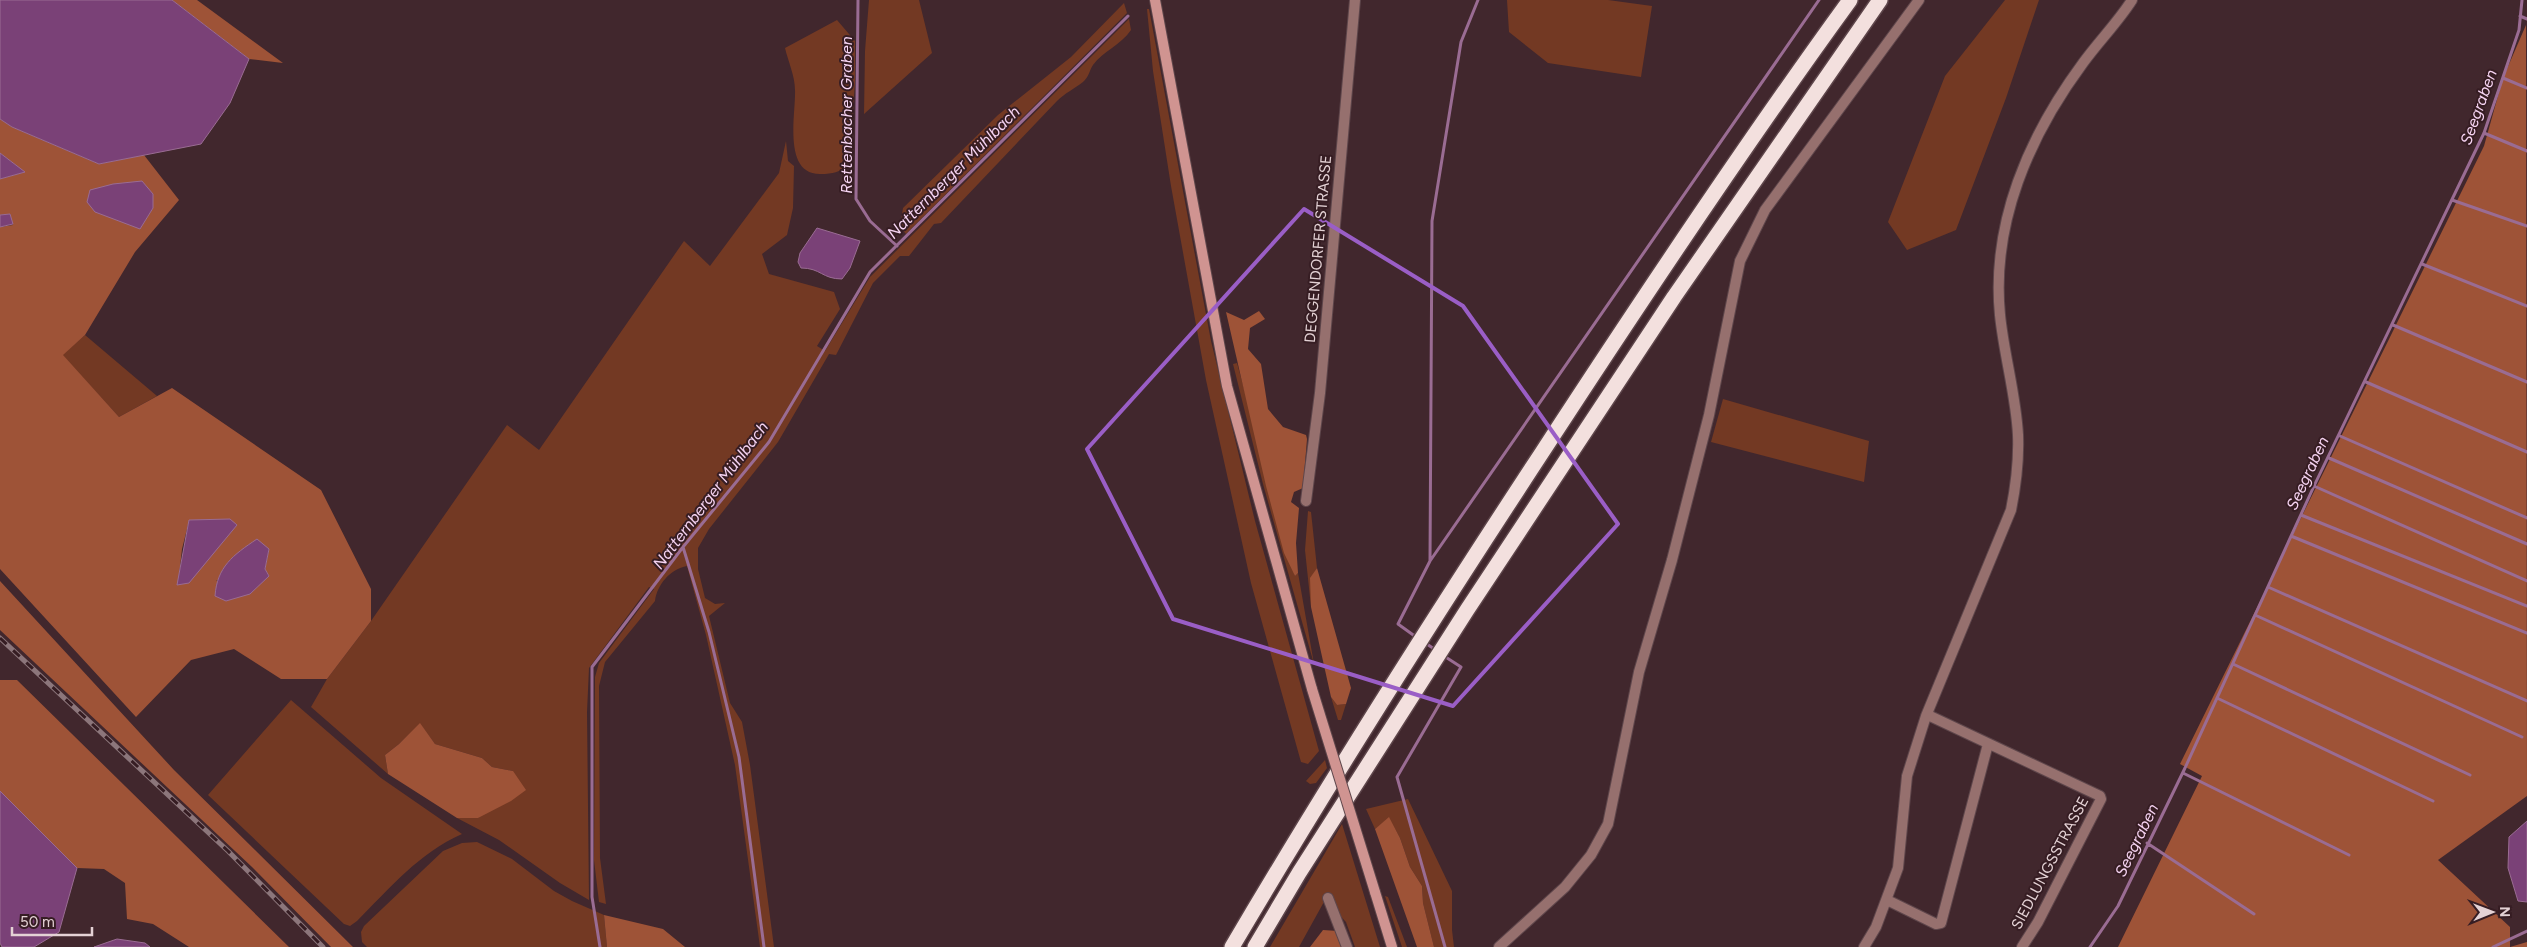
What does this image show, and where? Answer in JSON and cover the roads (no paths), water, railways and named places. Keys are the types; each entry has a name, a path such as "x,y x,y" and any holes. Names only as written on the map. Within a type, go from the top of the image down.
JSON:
{"highway":[{"path":"1232,947 1288,852 1426,631 1651,285 1850,0"},
{"path":"1255,947 1299,873 1433,663 1674,297 1880,0"}],"main road":[{"path":"1155,0 1227,386 1312,689 1392,947"}],"street":[{"name":"DEGGENDORFER STRASSE","path":"1306,501 1320,393 1355,0"},
{"path":"1499,947 1565,887 1591,855 1608,824 1639,672 1672,560 1709,415 1740,261 1765,210 1919,0"},
{"path":"1864,947 1887,900 1898,868 1906,776 1926,716 2011,510 2018,474 2018,434 2000,316 1998,280 2001,241 2012,197 2033,144 2054,105 2132,0"},
{"name":"SIEDLUNGSSTRASSE","path":"1926,716 1930,716 2100,796 2101,799 2038,922 2022,947"},
{"path":"1887,900 1936,924 1941,923 1988,744"},
{"path":"1328,898 1347,947"}],"waterway":[{"name":"Rettenbacher Graben","path":"858,0 856,199 870,221 897,246"},
{"path":"1416,637 1398,624 1430,561 1432,221 1461,42 1478,0"},
{"path":"1430,561 1819,0"},
{"name":"Seegraben","path":"2090,947 2118,906 2185,768 2314,486 2484,133 2519,30 2522,0"},
{"name":"Natternberger Mühlbach","path":"600,947 592,897 592,667 683,547 769,442 870,272 1128,16"},
{"name":"Seegraben","path":"2520,16 2527,19"},
{"path":"2503,78 2527,88"},
{"path":"2484,133 2527,151"},
{"path":"2452,200 2527,226"},
{"path":"2422,264 2527,306"},
{"path":"2393,325 2527,382"},
{"path":"2366,382 2527,452"},
{"path":"2340,436 2527,518"},
{"path":"2329,458 2527,544"},
{"path":"2314,486 2527,581"},
{"path":"2301,515 2527,606"},
{"path":"2291,536 2527,633"},
{"path":"683,547 709,632 739,757 764,947"},
{"path":"2268,587 2527,701"},
{"path":"2255,615 2522,737"},
{"path":"1424,642 1437,651"},
{"path":"1444,656 1461,667 1397,777 1445,947"},
{"path":"2233,664 2470,775"},
{"path":"2217,698 2433,801"},
{"path":"2183,773 2349,855"},
{"path":"2147,843 2254,914"},
{"path":"2493,947 2527,931"}],"railway":[{"path":"0,638 228,851 323,947"}]}
